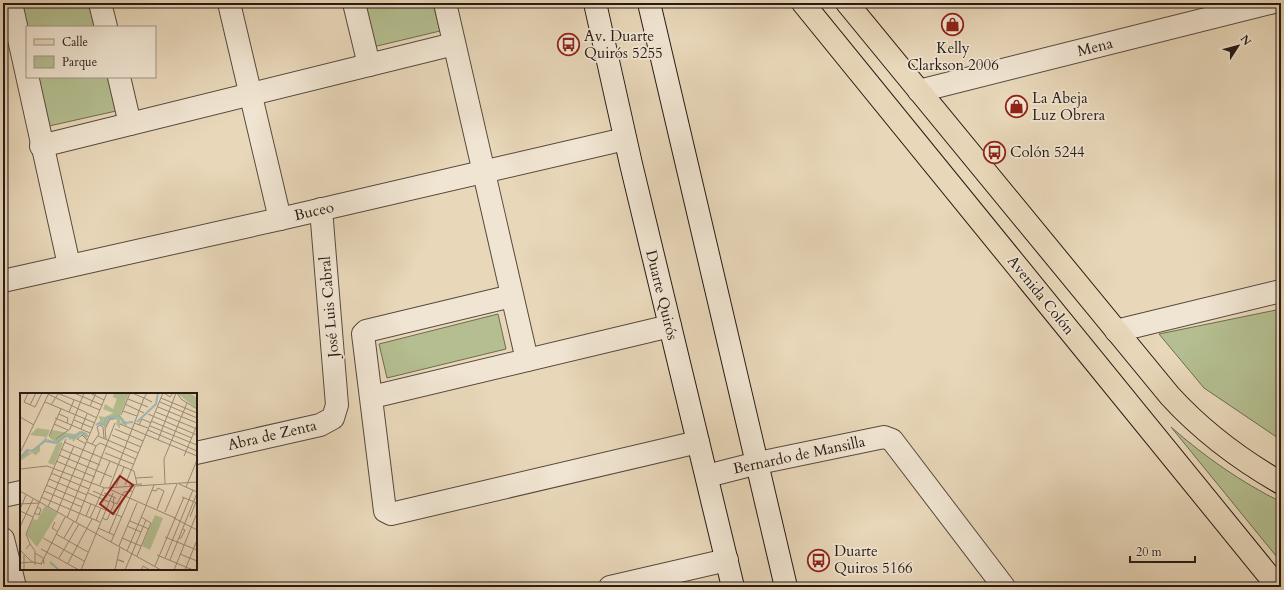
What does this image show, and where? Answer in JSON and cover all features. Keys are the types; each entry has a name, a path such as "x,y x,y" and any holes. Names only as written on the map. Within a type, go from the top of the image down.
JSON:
{"main road":[{"name":"Avenida Colón","path":"803,3 1278,587"},
{"path":"847,3 1116,331 1194,422 1239,458 1281,483"}],"street":[{"path":"11,3 26,72"},
{"path":"100,3 106,26"},
{"path":"229,3 280,219"},
{"path":"354,3 368,65"},
{"path":"445,3 527,360"},
{"name":"Duarte Quirós","path":"595,3 625,138 726,560 734,587"},
{"path":"649,3 786,587"},
{"name":"Mena","path":"919,91 1270,3"},
{"path":"42,146 454,44"},
{"path":"27,78 69,265"},
{"path":"119,78 130,124"},
{"name":"Buceo","path":"3,281 69,265 321,210 625,138"},
{"name":"José Luis Cabral","path":"321,210 337,405"},
{"path":"1116,331 1281,291"},
{"path":"512,296 366,331 363,334 385,511 391,514 698,442"},
{"path":"372,397 670,326"},
{"name":"Abra de Zenta","path":"197,453 320,425 332,418 337,405"},
{"name":"Bernardo de Mansilla","path":"707,476 758,463 884,437 892,440 1004,587"},
{"path":"3,496 20,492"},
{"path":"3,539 15,587"},
{"path":"610,587 726,560"}],"green space":[{"path":"20,3 91,3 96,26 27,26"},
{"path":"362,3 433,3 440,31 373,47"},
{"path":"37,78 108,78 116,111 49,126"},
{"path":"1281,309 1281,440 1204,388 1159,334"},
{"path":"498,314 506,349 387,378 379,344"},
{"path":"1171,427 1197,449 1224,468 1281,502 1281,562"}],"place":[{"name":"Kelly Clarkson 2006","path":"953,25"},
{"name":"Av. Duarte Quirós 5255","path":"569,45"},
{"name":"La Abeja Luz Obrera","path":"1016,107"},
{"name":"Colón 5244","path":"995,152"},
{"name":"Duarte Quiros 5166","path":"819,560"}]}
